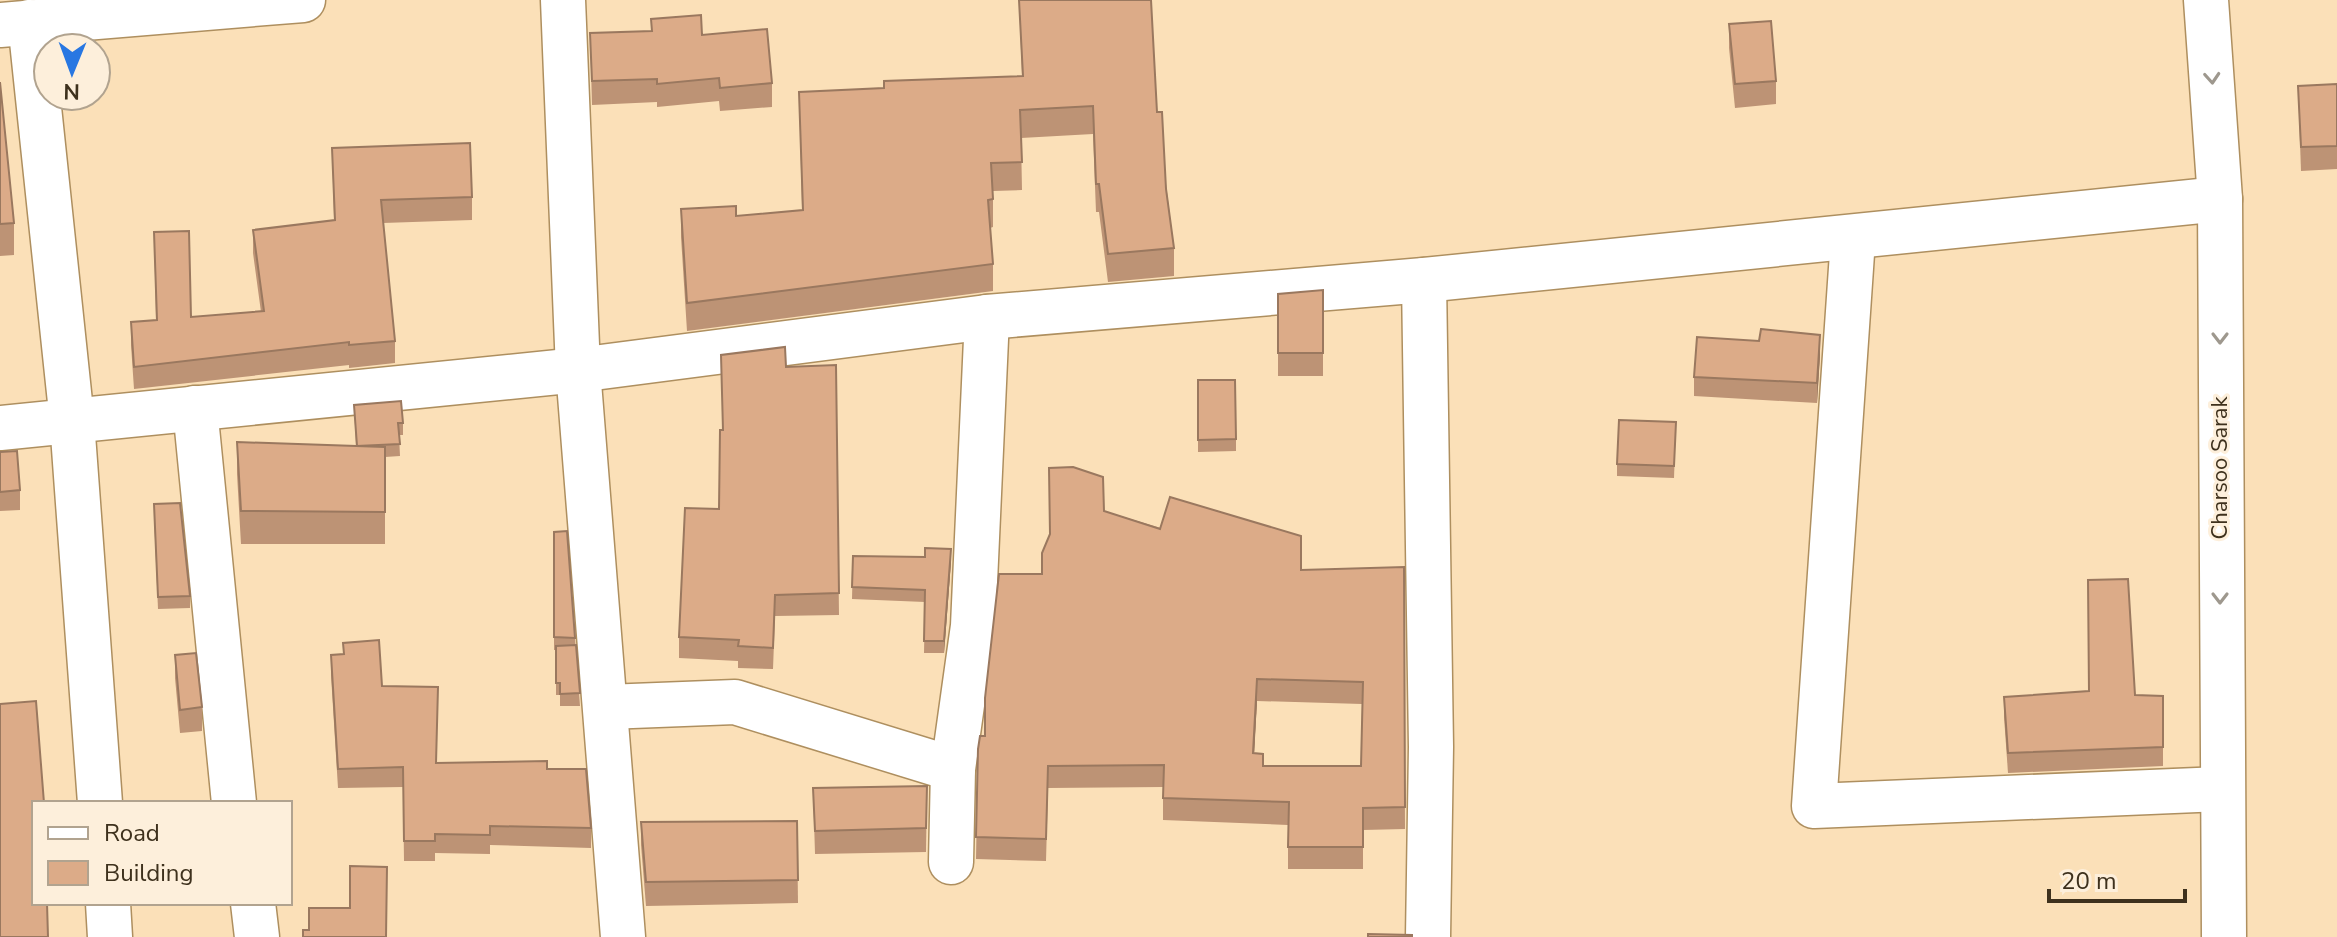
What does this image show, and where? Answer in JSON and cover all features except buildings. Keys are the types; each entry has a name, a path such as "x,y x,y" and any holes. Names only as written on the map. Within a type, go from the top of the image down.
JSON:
{"street":[{"path":"100,801 72,421 15,24 303,0"},
{"path":"563,0 578,370 623,937"},
{"name":"Charsoo Sarak","path":"2206,0 2220,199 2224,937"},
{"path":"0,428 578,370 987,317 1853,239 2220,199"},
{"path":"1853,239 1814,806 2221,789"},
{"path":"1424,280 1431,747 1428,937"},
{"path":"951,862 953,769 973,626 987,317"},
{"path":"195,408 234,801"},
{"path":"606,707 735,702 953,769"},
{"path":"108,905 110,937"},
{"path":"253,905 257,937"}]}
